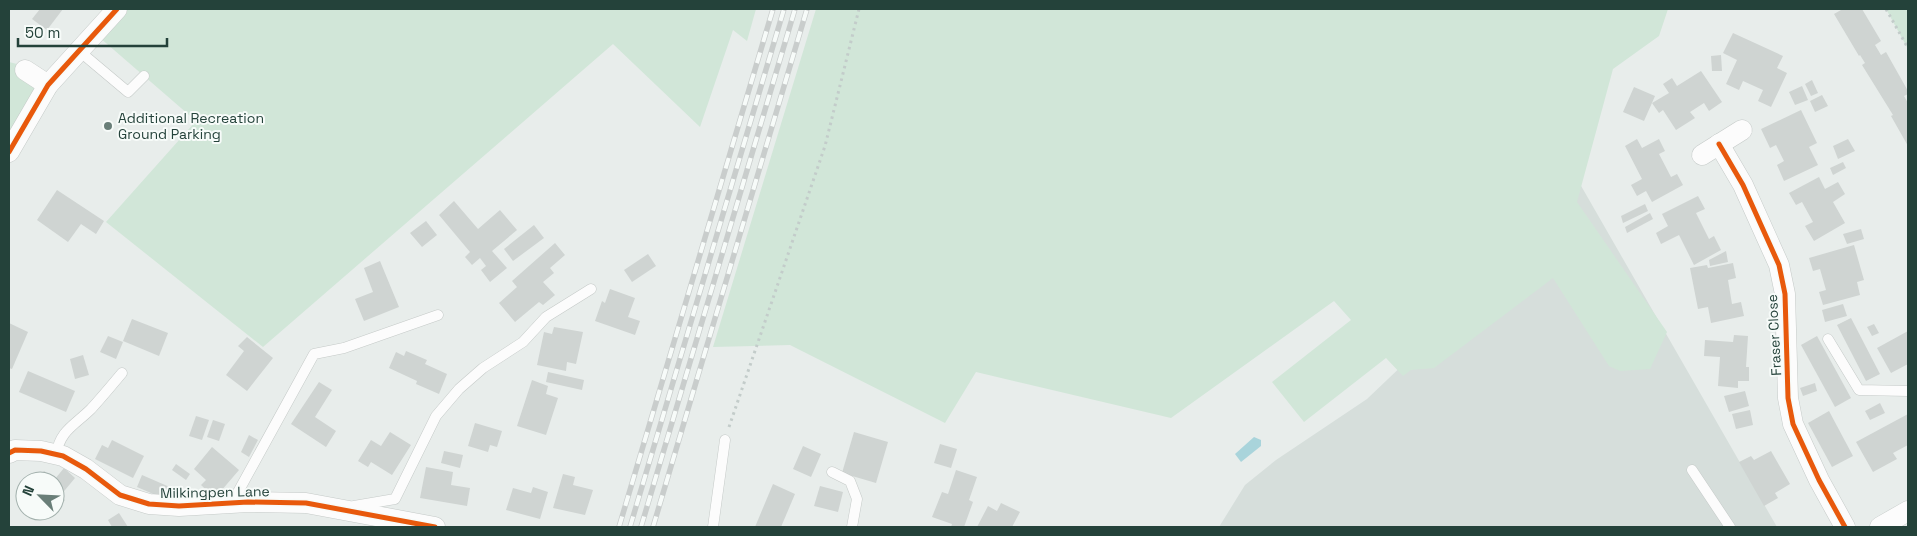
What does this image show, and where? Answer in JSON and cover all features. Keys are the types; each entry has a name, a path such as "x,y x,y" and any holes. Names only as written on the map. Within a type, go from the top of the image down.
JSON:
{"street":[{"path":"9,152 48,84 117,9"},
{"path":"25,70 48,84"},
{"path":"1702,155 1742,130"},
{"name":"Fraser Close","path":"1719,144 1743,185 1779,265 1785,294 1788,398 1793,424 1819,480 1845,527"},
{"name":"Milkingpen Lane","path":"9,453 15,450 41,451 56,455 86,469 120,495 149,504 179,506 232,503 306,503 398,524 435,527"},
{"path":"1880,527 1908,511"}],"lane":[{"path":"78,50 128,92 144,76"},
{"path":"339,509 395,499 436,416 459,389 483,368 523,342 546,317 591,289"},
{"path":"232,503 314,354 344,348 438,315"},
{"path":"1828,339 1859,390 1908,391"},
{"path":"56,455 58,442 74,423 89,411 122,373"},
{"path":"713,527 725,440"},
{"path":"1692,470 1730,527"},
{"path":"832,472 850,481 857,499 852,527"}],"path":[{"path":"725,440 825,146 859,9"},
{"path":"1886,9 1908,48"}],"shaded area":[{"path":"1580,184 1777,527 1219,527 1245,485 1276,460 1367,399 1536,238"}],"green space":[{"path":"127,9 756,9 747,41 733,30 700,127 613,44 263,347 106,222 196,121 99,37"},
{"path":"816,9 1668,9 1659,36 1613,69 1577,202 1667,332 1650,369 1620,371 1609,366 1553,278 1434,368 1411,370 1403,376 1386,358 1304,422 1272,382 1351,320 1334,301 1171,418 976,372 945,423 790,345 713,347"},
{"path":"1886,9 1908,9 1908,49"},
{"path":"9,62 17,64 47,82 9,147"}],"water":[{"path":"1254,437 1261,440 1261,446 1241,462 1235,454"}],"building":[{"path":"40,9 63,9 47,30 32,19"},
{"path":"1840,9 1862,9 1881,41 1875,45 1881,55 1886,52 1908,91 1908,94 1904,96 1908,103 1908,146 1891,116 1893,115 1862,65 1865,63 1834,14"},
{"path":"1733,33 1783,56 1777,68 1787,73 1771,107 1758,101 1763,90 1743,81 1739,90 1726,84 1737,60 1723,53"},
{"path":"1721,55 1722,71 1712,71 1711,56"},
{"path":"1701,71 1722,102 1709,111 1704,103 1690,112 1695,118 1676,130 1663,110 1659,113 1652,103 1669,93 1663,84 1672,78 1677,86"},
{"path":"1812,80 1818,93 1811,96 1805,84"},
{"path":"1802,86 1808,100 1795,105 1789,92"},
{"path":"1634,87 1655,96 1644,121 1623,112"},
{"path":"1822,95 1828,106 1815,112 1810,101"},
{"path":"1801,110 1817,143 1809,147 1818,165 1784,181 1777,165 1784,161 1776,145 1770,148 1761,129"},
{"path":"1637,139 1642,148 1659,139 1665,151 1659,154 1671,177 1677,174 1683,185 1652,202 1646,191 1637,196 1631,185 1642,179 1625,146"},
{"path":"1848,139 1855,151 1838,159 1833,146"},
{"path":"1843,162 1846,168 1833,175 1830,168"},
{"path":"1819,177 1825,189 1838,182 1845,194 1833,202 1845,223 1814,241 1805,226 1813,222 1802,202 1796,205 1789,193"},
{"path":"57,190 104,221 96,234 81,224 68,242 37,220"},
{"path":"1698,196 1705,209 1696,213 1709,239 1714,236 1721,250 1694,265 1679,235 1661,244 1656,233 1668,226 1662,214"},
{"path":"454,201 478,229 500,210 517,230 492,251 507,268 490,282 481,270 486,266 480,258 472,265 465,257 470,252 439,215"},
{"path":"1645,204 1648,211 1623,223 1621,216"},
{"path":"1650,213 1653,219 1627,233 1625,227"},
{"path":"426,221 437,235 422,247 410,233"},
{"path":"534,225 544,238 513,261 504,249"},
{"path":"1861,229 1864,239 1847,244 1843,234"},
{"path":"555,243 565,255 550,268 554,273 543,282 555,295 543,305 539,302 515,322 499,303 517,287 512,281"},
{"path":"1854,245 1864,280 1857,282 1860,295 1823,305 1819,292 1826,290 1820,269 1813,271 1809,258"},
{"path":"1726,251 1728,262 1710,266 1709,260"},
{"path":"648,254 656,266 632,282 624,270"},
{"path":"380,261 399,307 364,321 355,299 373,292 364,268"},
{"path":"1733,263 1736,278 1728,280 1732,304 1741,302 1744,316 1711,323 1708,307 1698,309 1690,268 1707,265 1708,268"},
{"path":"610,289 635,298 628,317 640,321 635,335 595,321 602,301 605,303"},
{"path":"1843,304 1847,316 1825,322 1822,310"},
{"path":"1851,318 1880,374 1866,381 1837,325"},
{"path":"132,319 168,333 159,356 123,341"},
{"path":"9,323 28,332 12,369 9,368"},
{"path":"1874,324 1879,333 1872,336 1867,327"},
{"path":"554,327 583,332 576,364 567,362 566,371 537,365 544,332 552,334"},
{"path":"1908,331 1908,364 1891,373 1877,348"},
{"path":"1734,335 1748,336 1746,367 1749,367 1749,381 1738,381 1738,388 1718,386 1720,357 1704,356 1705,340 1733,342"},
{"path":"108,336 123,342 116,359 100,352"},
{"path":"1817,336 1851,398 1835,407 1801,345"},
{"path":"247,337 273,358 247,391 226,375 244,351 238,346"},
{"path":"406,351 427,360 425,364 447,374 439,394 416,384 417,381 389,368 396,352 404,356"},
{"path":"83,355 89,375 75,379 70,359"},
{"path":"28,371 75,391 66,412 19,392"},
{"path":"548,372 584,380 582,390 546,382"},
{"path":"532,380 548,386 546,394 558,398 546,435 517,426"},
{"path":"319,382 332,390 315,417 336,431 326,447 291,424"},
{"path":"1815,383 1817,391 1803,396 1800,388"},
{"path":"1745,391 1749,406 1729,412 1724,396"},
{"path":"1880,403 1885,413 1870,420 1865,411"},
{"path":"1750,410 1753,425 1736,429 1732,414"},
{"path":"1829,411 1853,456 1832,467 1808,423"},
{"path":"1908,414 1908,445 1893,453 1897,459 1873,472 1856,442"},
{"path":"196,416 209,420 202,440 189,436"},
{"path":"213,420 225,424 219,441 207,437"},
{"path":"475,423 502,431 497,447 490,445 488,452 468,446"},
{"path":"390,432 411,445 392,475 371,462 368,467 358,461 371,440 381,446"},
{"path":"854,432 888,442 876,483 842,473"},
{"path":"249,435 258,440 249,457 241,452"},
{"path":"112,440 144,456 133,478 95,459 102,445 108,448"},
{"path":"940,444 957,449 951,468 934,463"},
{"path":"803,446 821,454 811,477 793,469"},
{"path":"212,447 239,470 215,498 201,485 206,480 194,469"},
{"path":"444,451 463,455 460,468 441,463"},
{"path":"1771,451 1790,484 1775,493 1778,498 1764,506 1739,462 1751,456 1754,460"},
{"path":"176,464 190,474 186,480 172,470"},
{"path":"426,467 453,472 451,485 470,488 467,506 420,498"},
{"path":"64,468 75,478 65,490 65,471 62,471"},
{"path":"956,470 977,477 969,500 973,502 964,527 951,527 952,524 932,517 942,492 948,494"},
{"path":"563,474 575,477 573,485 593,490 585,515 553,508"},
{"path":"142,475 172,488 167,500 137,487"},
{"path":"773,484 795,494 781,527 755,527"},
{"path":"820,486 843,492 838,512 814,506"},
{"path":"533,487 548,492 540,519 506,510 513,488 531,493"},
{"path":"1001,503 1020,512 1012,527 977,527 988,506 997,511"},
{"path":"119,513 128,527 112,527 108,520"}],"railway":[{"path":"619,527 773,9"},
{"path":"630,527 784,9"},
{"path":"641,527 795,9"},
{"path":"653,527 807,9"}],"cycle path":[{"path":"9,152 48,85 117,9"},
{"path":"1719,144 1743,185 1779,265 1785,294 1788,398 1793,424 1819,480 1845,527"},
{"path":"9,453 15,450 41,451 63,456 86,469 120,495 149,504 179,506 248,502 306,503 435,527"}],"place":[{"name":"Additional Recreation Ground Parking","path":"108,126"}]}
